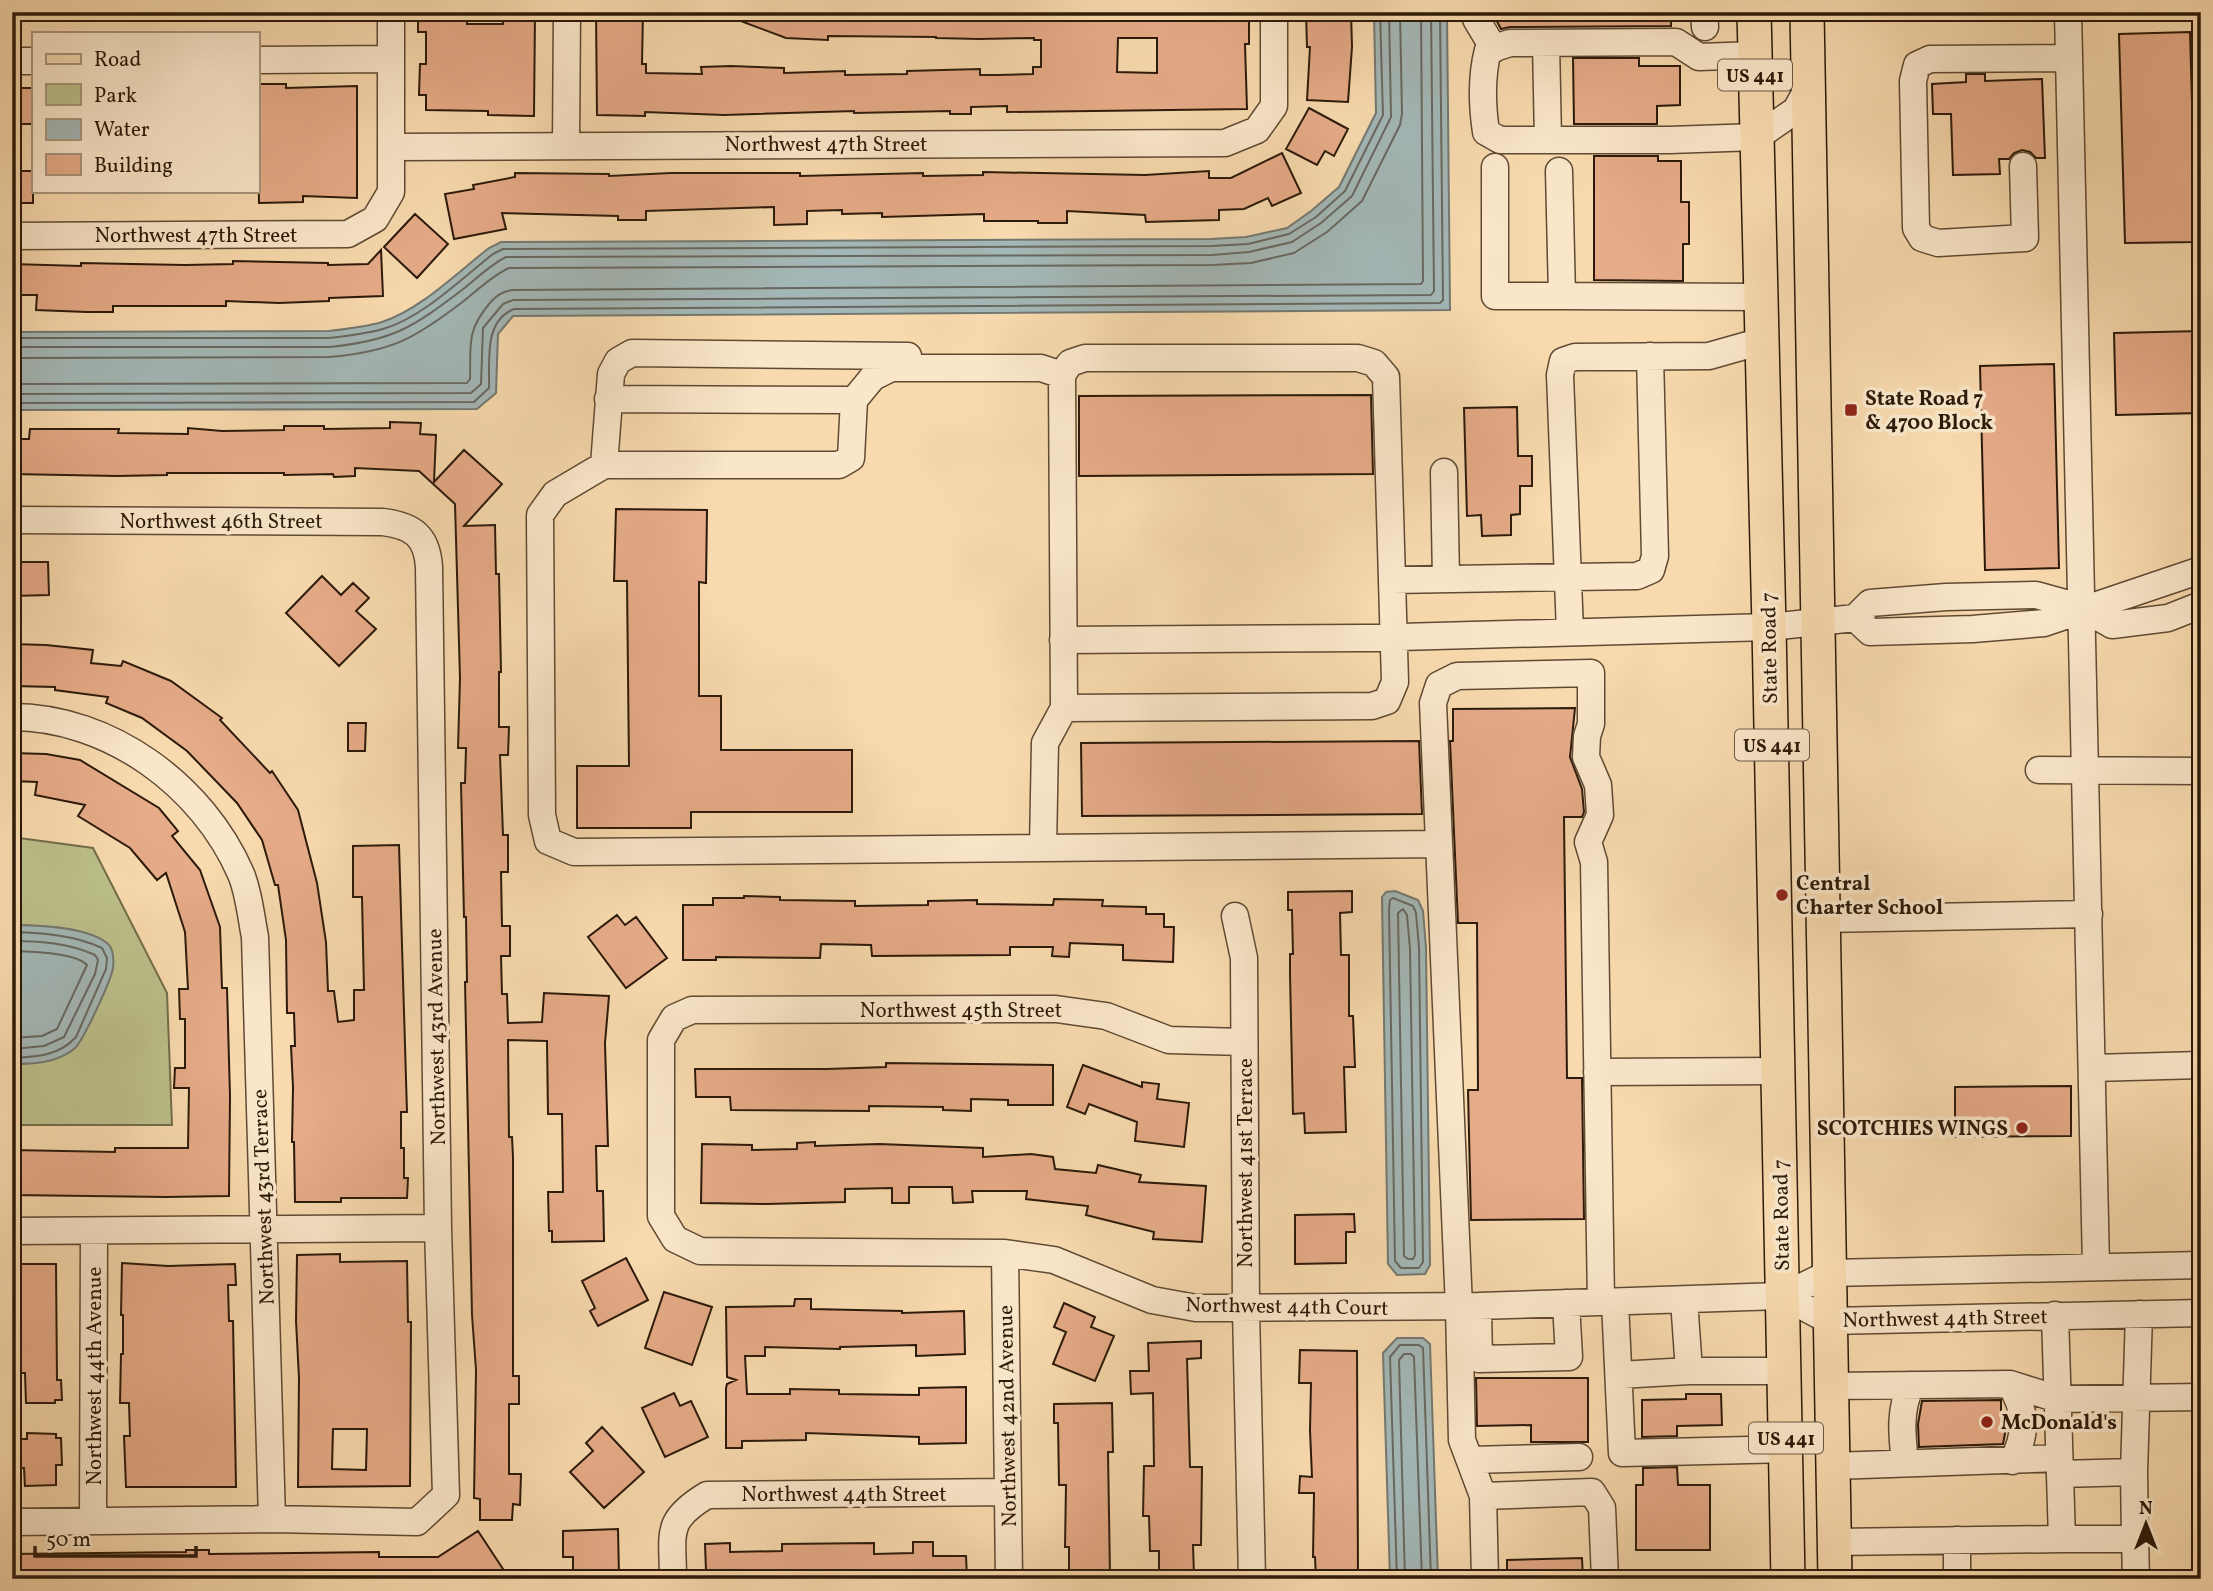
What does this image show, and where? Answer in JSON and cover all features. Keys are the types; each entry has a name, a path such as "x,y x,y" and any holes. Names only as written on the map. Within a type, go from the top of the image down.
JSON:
{"main road":[{"name":"State Road 7","path":"1754,12 1788,1579"},
{"name":"US 441","path":"1807,12 1835,1579"}],"street":[{"path":"391,12 393,147"},
{"path":"566,145 567,12"},
{"name":"Northwest 47th Street","path":"12,236 348,234 375,219 391,192 393,147 1225,143 1257,130 1274,106 1275,12"},
{"path":"1476,12 1476,19 1494,49"},
{"path":"2068,12 2096,1266"},
{"path":"1755,55 1699,57 1676,42 1510,43 1488,51 1483,69 1483,115 1486,132 1500,140 1757,137 1796,110 1808,89"},
{"path":"1546,43 1548,140"},
{"path":"2023,166 2025,238 1938,243 1922,238 1916,228 1913,81 1917,65 1930,59 2069,58"},
{"path":"259,60 391,59"},
{"path":"12,61 32,61"},
{"path":"1495,167 1495,296 1761,297"},
{"path":"1559,171 1562,296"},
{"path":"1762,341 1709,356 1575,357 1563,360 1560,375 1568,577 1591,673 1591,724 1612,785 1612,816 1594,862 1597,1072 1608,1302 1619,1375 1622,1453 1786,1450"},
{"path":"604,465 611,374 618,360 632,354 1358,358 1374,363 1386,377 1395,682 1387,702 1372,706 1063,708"},
{"path":"1392,580 1637,576 1651,570 1655,555 1650,356"},
{"path":"1043,848 1045,743 1063,708 1062,376 1070,363 1085,358"},
{"path":"1062,376 1041,368 891,368 873,377 854,400 851,458 839,465 604,465 555,494 540,515 542,815 548,841 573,852 1439,844"},
{"path":"608,399 854,400"},
{"path":"1444,472 1446,579"},
{"name":"Northwest 46th Street","path":"12,520 383,522 408,528 424,541"},
{"name":"Northwest 43rd Avenue","path":"272,1519 417,1522 446,1494 438,1228 429,566 424,541"},
{"path":"1063,640 1394,637 1769,626 1855,618 1870,632 1973,629 2044,623 2201,570"},
{"path":"2082,608 2112,625 2168,618 2201,605"},
{"path":"1485,1579 1483,1496 1462,1440 1468,1307 1439,844 1433,703 1439,685 1457,676 1591,673"},
{"name":"Northwest 43rd Terrace","path":"12,717 29,717 73,725 124,746 175,781 213,824 242,876 255,937 272,1519"},
{"path":"2039,770 2201,771"},
{"path":"1823,919 2089,914"},
{"name":"Northwest 41st Terrace","path":"1235,916 1244,958 1246,1310 1252,1579"},
{"name":"Northwest 45th Street","path":"676,1239 661,1216 661,1040 674,1018 692,1010 1056,1009 1106,1016 1169,1040 1244,1042"},
{"path":"2092,1068 2201,1065"},
{"path":"1597,1072 1778,1071"},
{"path":"12,1231 438,1228"},
{"name":"Northwest 44th Avenue","path":"93,1521 94,1231"},
{"name":"Northwest 44th Court","path":"676,1239 700,1251 1005,1253 1054,1260 1152,1300 1196,1308 1246,1310 1468,1307 1783,1296"},
{"name":"Northwest 42nd Avenue","path":"1005,1253 1009,1579"},
{"path":"1783,1296 1830,1273 2201,1265"},
{"name":"Northwest 44th Street","path":"1783,1296 1830,1321 2201,1313"},
{"path":"1684,1300 1689,1371"},
{"path":"1468,1307 1479,1359 1569,1357 1566,1304"},
{"path":"2136,1579 2134,1472 2139,1314"},
{"path":"2055,1315 2062,1539"},
{"path":"1619,1375 1689,1371 1784,1371"},
{"path":"1832,1385 2010,1384 2057,1399 2201,1397"},
{"path":"2010,1384 2019,1399 2024,1427 2022,1444 2013,1461"},
{"path":"1905,1463 1902,1413 1911,1385"},
{"path":"1471,1461 1579,1457"},
{"path":"1833,1466 2013,1461 2134,1472"},
{"name":"Northwest 44th Street","path":"673,1579 674,1526 685,1508 707,1495 1007,1492"},
{"path":"1483,1496 1592,1492 1602,1508 1605,1579"},
{"path":"12,1522 272,1519"},
{"path":"1835,1542 2135,1539"},
{"path":"1957,1540 1957,1579"}],"green space":[{"path":"12,837 93,848 167,993 172,1125 12,1125"}],"water":[{"path":"1374,12 1447,12 1450,310 513,316 498,334 496,393 477,409 12,410 12,332 329,331 362,327 382,322 410,309 489,248 501,242 1211,239 1246,237 1287,228 1339,187 1376,113"},
{"path":"1395,891 1418,900 1423,911 1426,948 1430,1265 1425,1274 1397,1275 1388,1264 1382,897 1386,892"},
{"path":"12,925 61,928 87,933 107,943 112,951 111,975 84,1035 74,1049 52,1060 12,1064"},
{"path":"1397,1338 1423,1338 1430,1344 1438,1579 1390,1579 1383,1353"}],"building":[{"path":"418,12 467,12 467,24 503,24 504,12 535,13 534,116 488,115 488,111 426,110 426,95 419,95 420,64 426,64 426,32 418,32"},
{"path":"596,12 643,12 642,64 646,64 646,73 702,74 701,67 731,66 784,68 784,73 845,71 845,75 980,69 980,75 997,75 1033,74 1033,67 1041,67 1041,40 828,36 828,40 786,38 722,12 1249,12 1249,44 1245,44 1247,109 1007,112 1007,106 971,107 971,114 950,114 950,111 854,111 724,115 645,112 645,116 597,115","holes":["1118,38 1157,38 1157,73 1117,72"]},
{"path":"1306,12 1351,12 1352,47 1348,102 1307,100 1310,47 1307,47"},
{"path":"1492,12 1671,12 1671,26 1501,29"},
{"path":"2190,32 2196,242 2125,243 2119,34"},
{"path":"1573,58 1639,58 1639,66 1680,66 1680,105 1657,106 1657,124 1574,124"},
{"path":"1966,74 1985,74 1985,81 2042,79 2045,158 2036,158 2030,152 2022,150 2009,159 1999,159 2000,174 1953,175 1951,114 1933,114 1932,84 1966,82"},
{"path":"259,84 286,84 286,88 357,86 357,198 303,196 303,202 259,203"},
{"path":"12,88 32,88 32,124 12,124"},
{"path":"1309,108 1348,129 1334,156 1325,151 1317,165 1286,149"},
{"path":"1282,153 1301,193 1272,206 1268,198 1244,209 1219,210 1219,220 1146,222 1145,215 1067,211 1067,223 1038,223 984,221 984,214 882,217 882,213 842,214 842,210 807,211 807,224 774,225 774,207 646,211 646,220 618,220 618,216 502,213 506,229 454,239 445,194 474,189 473,185 515,177 515,173 609,176 800,173 800,176 923,173 923,176 983,175 983,172 1145,175 1209,171 1209,178 1231,178"},
{"path":"1594,156 1658,156 1658,161 1681,161 1681,202 1689,202 1689,244 1683,244 1683,281 1594,280"},
{"path":"12,171 32,171 33,203 12,203"},
{"path":"415,214 448,244 417,278 384,247"},
{"path":"381,250 383,296 279,303 226,301 226,306 113,306 113,312 87,312 36,310 37,295 12,295 12,264 185,265 233,264 233,261 368,264"},
{"path":"2201,331 2201,413 2116,415 2114,333"},
{"path":"2054,364 2059,568 1985,570 1980,366"},
{"path":"1371,395 1373,474 1079,476 1079,396"},
{"path":"1517,407 1518,456 1532,456 1532,486 1520,486 1520,514 1511,515 1511,535 1482,536 1481,515 1467,516 1464,408"},
{"path":"390,422 421,423 420,434 436,435 434,482 464,450 502,484 464,526 495,525 501,672 499,727 509,727 508,755 500,755 503,835 508,835 508,872 501,872 502,926 510,926 510,956 501,956 502,994 507,994 508,1023 542,1022 544,993 609,996 605,1043 608,1146 596,1146 597,1191 603,1191 604,1241 552,1242 552,1231 549,1231 548,1192 563,1192 562,1114 548,1114 547,1041 508,1040 509,1137 512,1137 513,1157 513,1376 519,1376 519,1404 509,1404 509,1474 521,1474 520,1505 513,1504 512,1520 480,1520 480,1499 474,1498 476,1370 472,1315 466,917 461,783 465,783 466,748 458,748 460,678 455,504 419,471 355,468 355,476 334,477 333,474 284,473 167,473 117,476 12,474 12,439 29,439 30,429 119,429 118,433 188,434 188,428 222,431 284,430 284,426 324,426 324,429 390,428"},
{"path":"616,509 707,510 706,583 699,582 699,696 721,696 721,750 852,750 852,812 691,812 691,828 577,828 577,766 629,766 627,581 614,581"},
{"path":"12,562 48,562 49,595 12,596"},
{"path":"322,576 341,595 353,583 369,598 356,611 376,629 339,666 286,613"},
{"path":"12,644 93,650 91,663 121,666 123,661 171,681 222,718 220,720 270,773 272,771 298,810 317,883 326,942 328,991 334,991 338,1022 354,1020 354,990 364,990 362,897 353,897 353,846 399,845 407,1112 401,1112 401,1148 404,1148 404,1178 408,1178 407,1198 341,1198 341,1202 295,1202 291,1046 295,1046 294,1013 287,1013 286,940 278,885 275,885 262,840 237,803 187,751 142,718 106,703 108,697 55,690 55,687 12,686"},
{"path":"1575,708 1570,757 1582,789 1584,812 1582,817 1564,817 1567,1078 1582,1078 1584,1219 1471,1220 1468,1090 1478,1090 1477,923 1458,923 1450,741 1453,741 1453,709"},
{"path":"348,723 366,723 365,751 348,751"},
{"path":"1419,741 1422,814 1082,816 1081,743"},
{"path":"12,753 46,754 80,760 159,808 178,831 172,836 200,870 220,927 222,988 227,988 229,1196 12,1195 12,1150 115,1152 115,1148 188,1148 189,1088 174,1088 175,1068 185,1068 185,1019 180,1019 179,989 188,989 185,932 166,873 157,880 130,848 78,816 85,805 35,795 37,782 12,781"},
{"path":"1352,891 1352,912 1340,913 1341,955 1349,955 1349,1016 1353,1016 1355,1067 1344,1067 1346,1132 1305,1133 1304,1113 1293,1114 1290,954 1293,954 1292,910 1288,910 1288,892"},
{"path":"780,897 780,900 855,901 855,906 928,905 928,901 977,900 977,904 1053,905 1054,899 1103,900 1102,906 1146,907 1146,914 1164,914 1164,927 1174,927 1173,962 1123,960 1123,945 1070,943 1069,957 1052,956 1053,947 1010,947 1010,955 872,956 871,945 821,944 820,958 716,957 716,960 683,960 683,905 713,905 713,898"},
{"path":"617,915 625,925 636,917 667,958 626,988 588,937"},
{"path":"886,1063 1053,1065 1053,1105 1008,1105 1008,1100 971,1099 971,1111 943,1110 943,1107 869,1106 869,1111 731,1110 730,1097 696,1097 695,1069 827,1069 886,1067"},
{"path":"1083,1065 1142,1087 1142,1082 1159,1084 1157,1099 1189,1103 1184,1147 1135,1141 1137,1122 1089,1104 1085,1114 1067,1107"},
{"path":"2071,1086 2071,1136 1955,1137 1955,1087"},
{"path":"815,1142 815,1146 879,1144 983,1148 983,1157 1031,1154 1053,1157 1055,1169 1096,1173 1098,1165 1141,1175 1139,1182 1206,1186 1202,1242 1153,1239 1154,1232 1086,1215 1088,1206 1026,1199 1027,1191 972,1191 973,1202 953,1203 952,1187 909,1187 909,1203 892,1203 892,1188 845,1189 845,1202 701,1203 702,1144 752,1145 752,1150 797,1149 797,1143"},
{"path":"1354,1214 1355,1232 1346,1232 1346,1263 1295,1264 1295,1215"},
{"path":"340,1254 340,1262 407,1261 408,1322 411,1322 410,1486 298,1487 297,1255","holes":["333,1429 367,1429 366,1470 332,1469"]},
{"path":"626,1258 648,1300 598,1326 590,1311 595,1308 582,1281"},
{"path":"122,1263 168,1266 235,1264 236,1285 228,1285 229,1321 233,1321 236,1487 126,1487 124,1436 130,1436 129,1403 120,1403 123,1354"},
{"path":"12,1264 56,1264 57,1380 61,1380 62,1400 55,1400 55,1403 26,1403 25,1373 12,1373"},
{"path":"664,1292 712,1307 692,1365 645,1348"},
{"path":"795,1299 811,1299 811,1309 902,1313 964,1311 965,1354 916,1356 916,1345 840,1349 765,1347 765,1356 745,1356 747,1394 790,1394 790,1389 839,1390 839,1394 919,1395 919,1388 966,1387 966,1443 919,1444 919,1437 806,1433 806,1440 742,1441 742,1448 726,1448 726,1388 727,1384 736,1380 727,1377 726,1307 794,1306"},
{"path":"1064,1303 1095,1317 1091,1327 1114,1336 1095,1381 1053,1364 1066,1332 1054,1327"},
{"path":"1201,1341 1201,1358 1187,1359 1190,1467 1202,1467 1201,1545 1193,1545 1194,1575 1159,1576 1159,1551 1150,1551 1149,1516 1143,1516 1144,1466 1154,1466 1153,1393 1131,1394 1130,1371 1149,1371 1148,1343"},
{"path":"1300,1350 1357,1351 1358,1579 1316,1579 1313,1557 1314,1493 1299,1493 1300,1476 1312,1477 1311,1383 1299,1383"},
{"path":"1476,1378 1588,1378 1588,1442 1531,1442 1531,1425 1477,1426"},
{"path":"674,1393 680,1406 691,1401 708,1437 665,1457 642,1408"},
{"path":"1686,1394 1721,1394 1722,1425 1677,1426 1677,1436 1642,1437 1642,1400 1686,1399"},
{"path":"2001,1400 2001,1417 2007,1417 2003,1444 1919,1447 1918,1424 1922,1401"},
{"path":"1112,1403 1113,1452 1108,1452 1110,1575 1069,1576 1069,1547 1065,1547 1066,1485 1059,1485 1058,1423 1054,1423 1054,1404"},
{"path":"602,1427 644,1472 604,1508 570,1472 593,1451 586,1443"},
{"path":"27,1433 56,1434 56,1438 61,1438 62,1465 56,1465 56,1485 25,1486 24,1468 16,1468 15,1439 27,1439"},
{"path":"1677,1467 1678,1485 1710,1485 1710,1550 1636,1550 1636,1485 1643,1485 1643,1468"},
{"path":"618,1529 619,1576 573,1577 573,1557 563,1557 563,1531"},
{"path":"478,1531 503,1569 488,1579 12,1579 12,1554 209,1550 209,1554 379,1552 379,1557 438,1557"},
{"path":"913,1542 933,1542 933,1556 966,1556 967,1579 713,1579 713,1571 706,1571 705,1544 730,1543 730,1552 782,1551 782,1544 874,1543 874,1554 913,1553"},
{"path":"1582,1558 1583,1579 1507,1579 1507,1560"}],"place":[{"name":"State Road 7 & 4700 Block","path":"1851,410"},
{"name":"Central Charter School","path":"1782,895"},
{"name":"SCOTCHIES WINGS","path":"2022,1128"},
{"name":"McDonald's","path":"1987,1422"}]}
